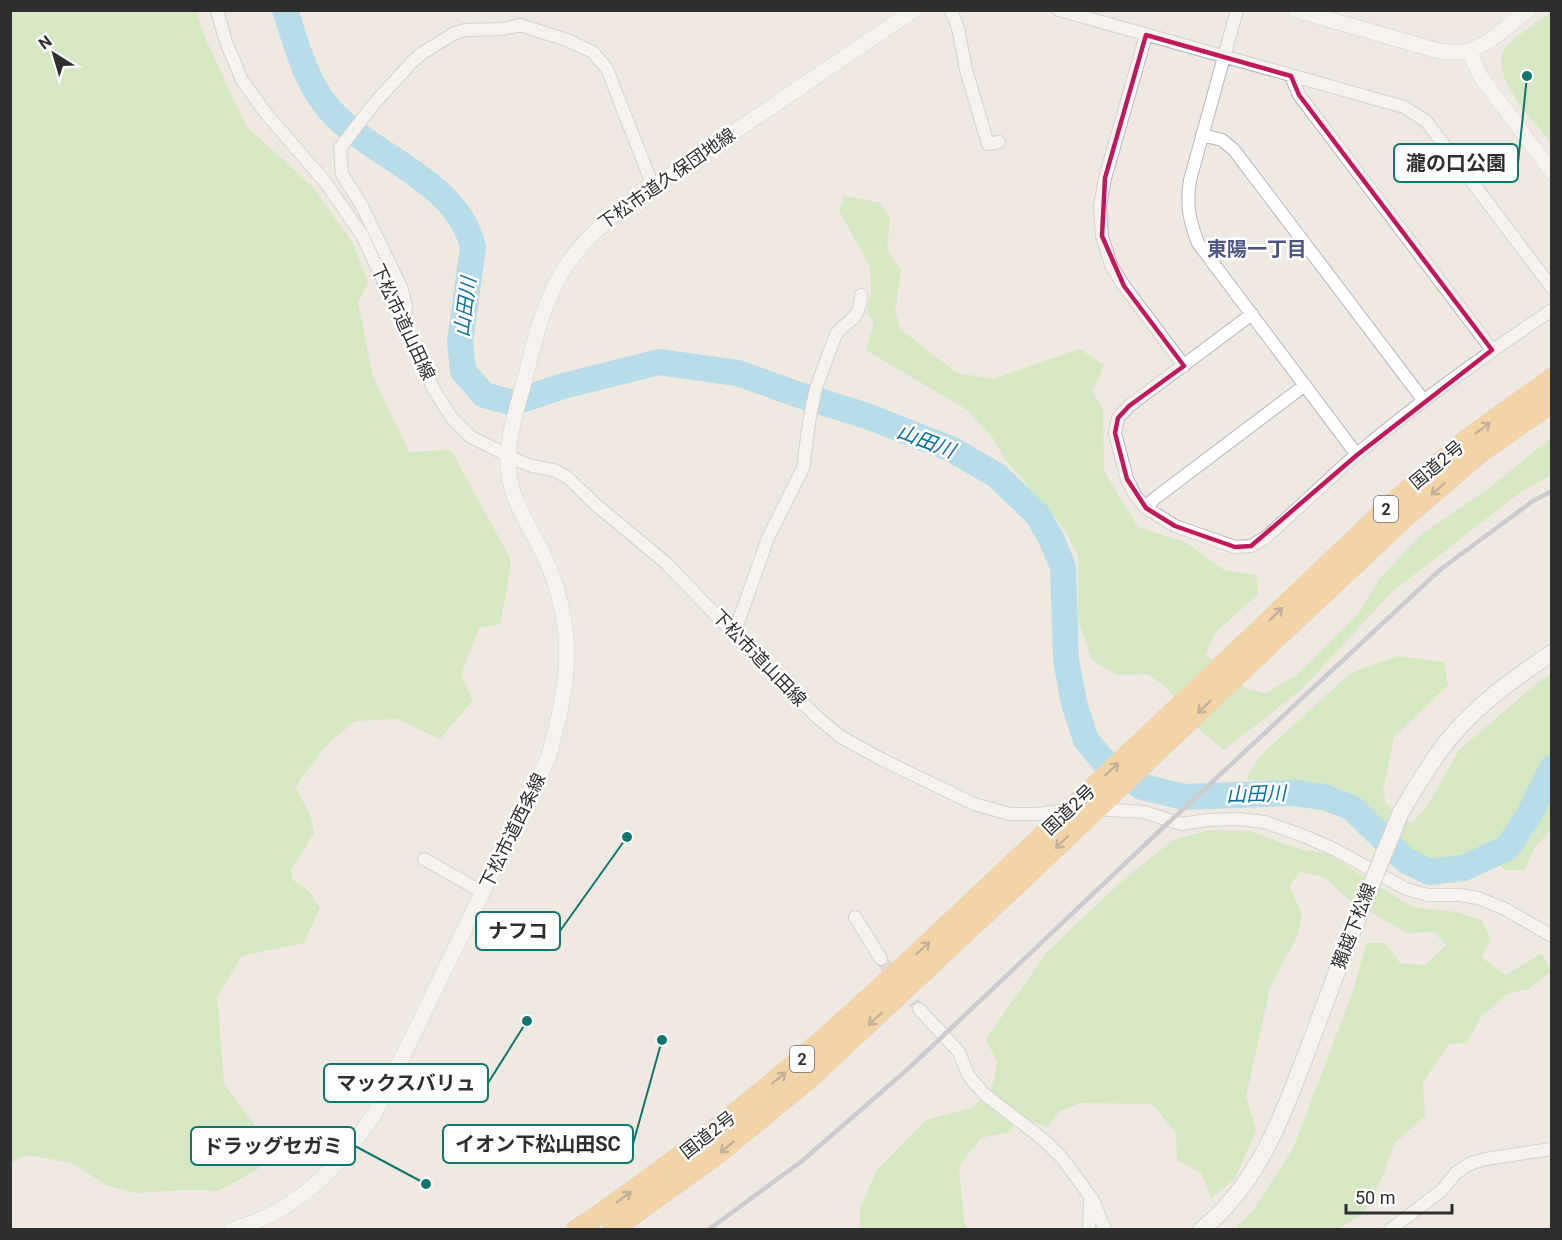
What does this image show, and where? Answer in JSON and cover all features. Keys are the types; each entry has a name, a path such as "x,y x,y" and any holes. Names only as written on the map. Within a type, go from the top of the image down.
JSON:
{"highway":[{"name":"国道2号","path":"1240,661 1389,506 1467,439 1551,378"},
{"name":"国道2号","path":"612,1230 719,1154 810,1078 1016,872 1240,661 1481,452 1551,403"},
{"name":"国道2号","path":"576,1230 708,1137 796,1065 888,981 1016,872"}],"main road":[{"name":"獺越下松線","path":"1201,1230 1244,1187 1266,1151 1401,812 1449,739 1479,708 1509,682 1551,653"}],"street":[{"name":"下松市道山田線","path":"217,10 226,42 242,80 264,111 326,183 363,235 434,390 452,418 471,437 507,456 532,466 554,470 567,477 619,526 666,563 817,717 841,737 974,804 1010,814 1117,809 1144,812 1181,824 1237,819 1265,822 1336,850 1406,889 1428,895 1460,895 1478,898 1505,909 1551,936"},
{"name":"下松市道久保団地線","path":"507,456 533,346 548,299 568,263 592,233 653,186 914,10"},
{"path":"951,10 958,28 966,70 988,144 999,142"},
{"path":"1059,10 1404,107 1426,121 1551,288"},
{"path":"1237,10 1189,188 1189,219 1198,243 1357,454"},
{"path":"1296,10 1439,51 1469,50 1489,40 1528,10"},
{"path":"404,322 406,306 402,289 362,206 342,174 340,148 360,121 411,63 453,34 465,30 520,26 567,40 593,52 607,69 653,186"},
{"path":"1146,35 1105,178 1100,206 1102,236 1111,265 1124,286 1184,366"},
{"path":"1469,50 1480,76 1551,172"},
{"path":"1291,76 1299,95 1492,350"},
{"path":"1202,135 1222,140 1234,150 1424,401"},
{"path":"734,634 768,538 803,468 816,388 836,334 841,327 855,318 860,309 861,295"},
{"path":"1252,314 1129,406 1118,418 1115,433 1127,479 1135,495 1146,508 1175,526 1235,547 1251,546 1266,537 1357,454 1492,350 1551,310"},
{"path":"1146,508 1305,385"},
{"name":"下松市道西条線","path":"232,1230 266,1217 296,1201 351,1149 375,1113 548,758 562,708 568,670 566,637 561,603 549,566 516,501 507,456"},
{"path":"424,859 484,892"},
{"path":"855,917 881,959"},
{"path":"919,1009 959,1052 968,1075 984,1094 1044,1140 1062,1158 1093,1200 1105,1230"},
{"path":"1390,1230 1442,1190 1456,1173 1469,1164 1485,1159 1551,1149"},
{"path":"1089,1230 1090,1202 1093,1200"}],"highlighted area":[{"path":"1146,35 1291,76 1299,95 1492,350 1357,455 1251,546 1235,547 1175,526 1146,508 1127,479 1115,433 1118,418 1129,406 1184,366 1124,286 1102,236 1105,178"}],"green space":[{"path":"10,11 196,11 206,40 246,126 312,186 353,243 368,283 358,302 372,374 409,452 451,450 511,560 500,624 479,628 461,675 473,700 440,739 397,719 355,721 328,744 295,787 310,814 314,833 291,870 293,880 309,891 320,908 304,943 242,956 217,997 224,1084 268,1143 257,1170 218,1191 136,1193 106,1185 72,1163 27,1155 11,1163"},
{"path":"1551,12 1551,143 1524,110 1507,83 1502,69 1502,57 1507,46"},
{"path":"844,196 879,202 890,219 887,250 901,270 895,312 900,329 957,373 993,379 1080,349 1104,365 1093,392 1103,410 1104,471 1138,527 1185,542 1224,570 1256,575 1258,594 1214,634 1206,655 1247,689 1265,693 1297,675 1359,613 1380,578 1423,533 1489,488 1551,438 1551,475 1522,491 1392,592 1302,689 1224,750 1201,731 1166,687 1148,674 1116,675 1092,660 1078,620 1078,556 1065,530 1005,459 993,438 967,410 866,350 874,322 866,312 871,292 870,266 839,211"},
{"path":"1397,656 1444,662 1448,685 1394,737 1383,790 1386,804 1411,823 1426,808 1459,750 1537,683 1551,674 1551,830 1535,847 1524,870 1506,871 1482,855 1425,859 1401,847 1363,807 1336,787 1246,779 1261,755 1349,674"},
{"path":"1209,830 1249,831 1303,850 1325,852 1412,907 1456,912 1481,920 1491,939 1481,957 1506,975 1542,953 1551,971 1527,990 1509,993 1480,1018 1467,1043 1449,1044 1423,1082 1425,1116 1394,1144 1382,1178 1363,1214 1338,1229 1235,1229 1253,1210 1293,1149 1353,991 1366,943 1385,943 1400,963 1425,965 1446,945 1434,932 1407,933 1348,899 1324,877 1300,872 1289,886 1302,914 1297,936 1270,988 1246,1096 1256,1131 1235,1179 1211,1198 1202,1174 1177,1160 1176,1133 1152,1104 1080,1103 1059,1111 1048,1128 1023,1118 1009,1132 981,1138 959,1166 964,1221 967,1229 860,1229 860,1208 877,1170 926,1120 972,1108 992,1088 997,1062 986,1039 1047,952 1123,880 1173,840"}],"waterway":[{"name":"山田川","path":"285,10 308,75 330,110 368,142 432,186 450,204 464,224 473,247 460,342 463,371 484,395 513,403 563,386 659,362 738,373 867,416 951,449 996,475 1037,514 1051,538 1063,567 1066,660 1074,703 1086,740 1108,766 1142,787 1184,797 1294,793 1324,797 1352,808 1405,860 1429,872 1464,868 1507,848 1529,815 1552,768"}],"tunnel":[{"path":"881,959 919,1009"}],"railway":[{"path":"708,1230 802,1161 909,1068 1441,569 1533,501 1552,491"}],"place":[{"name":"瀧の口公園","path":"1527,76"},
{"name":"ナフコ","path":"627,837"},
{"name":"マックスバリュ","path":"527,1021"},
{"name":"イオン下松山田SC","path":"662,1040"},
{"name":"ドラッグセガミ","path":"426,1184"}],"district":[{"name":"東陽一丁目","path":"1257,249"}]}
